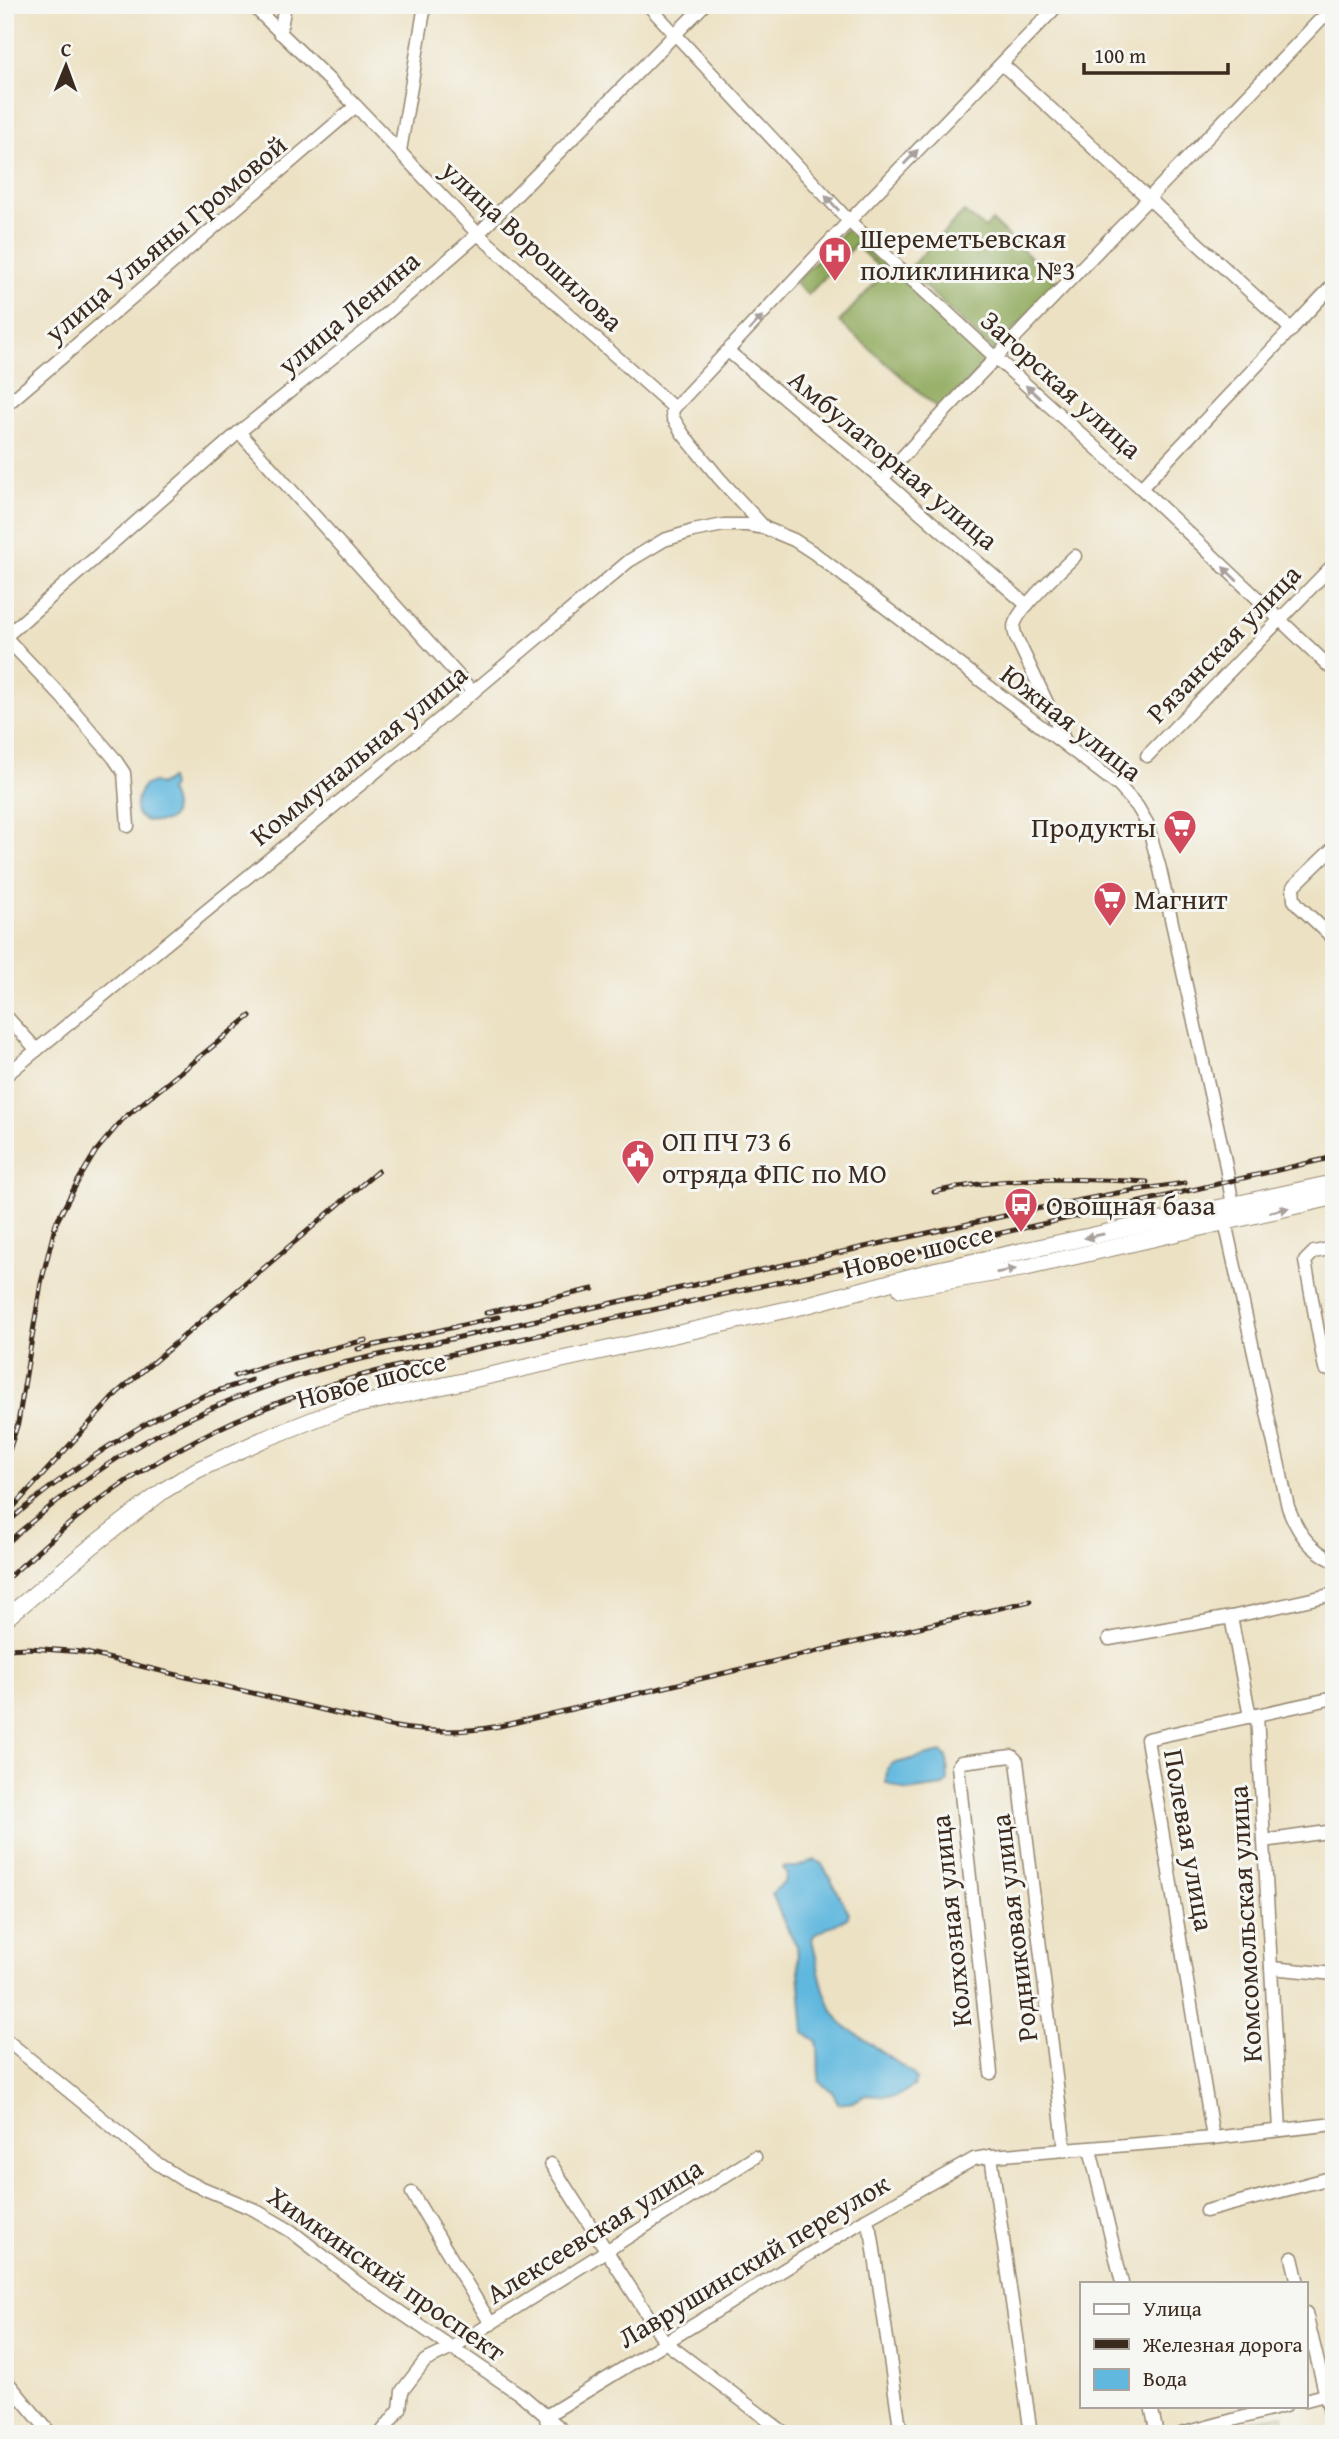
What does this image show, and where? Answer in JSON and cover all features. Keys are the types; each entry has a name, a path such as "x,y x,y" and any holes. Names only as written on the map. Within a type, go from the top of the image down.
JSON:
{"main road":[{"name":"Новое шоссе","path":"5,1619 163,1491 197,1471 309,1420 343,1408 803,1306 936,1270 1327,1198 1334,1181"}],"street":[{"name":"улица Ворошилова","path":"252,5 356,106 478,234 674,408 673,418 683,434 765,528"},
{"path":"280,33 285,5"},
{"path":"400,151 425,5"},
{"name":"Загорская улица","path":"648,5 849,222 1141,488 1334,671"},
{"name":"улица Ленина","path":"5,637 239,432 372,326 478,234 704,5"},
{"path":"674,408 1058,5"},
{"path":"882,480 995,357 1311,30 1331,13"},
{"path":"1002,64 1292,330"},
{"name":"улица Ульяны Громовой","path":"5,406 356,106"},
{"path":"1141,488 1334,284"},
{"name":"Амбулаторная улица","path":"729,352 1027,605"},
{"path":"239,432 473,692"},
{"name":"Коммунальная улица","path":"5,1076 629,561 664,540 693,531 724,525 765,528"},
{"name":"Южная улица","path":"765,528 794,540 814,553 1066,743 1119,786 1138,806 1160,869 1288,1507 1301,1536 1310,1546 1334,1561"},
{"path":"1066,743 1013,627 1027,605 1075,556"},
{"name":"Рязанская улица","path":"1147,756 1334,564"},
{"path":"5,637 61,696 119,765 124,773 128,826"},
{"path":"1334,847 1293,887 1294,900 1334,939"},
{"path":"5,1015 37,1050"},
{"path":"1334,1248 1314,1252 1305,1261 1325,1369 1334,1371"},
{"path":"1109,1639 1231,1617 1334,1594"},
{"name":"Комсомольская улица","path":"1231,1617 1254,1716 1264,1841 1280,2130"},
{"name":"Полевая улица","path":"1213,2138 1147,1739 1334,1698"},
{"name":"Родниковая улица","path":"959,1764 1012,1756 1017,1760 1065,2150"},
{"name":"Колхозная улица","path":"959,1764 990,2073"},
{"path":"1264,1841 1334,1831"},
{"path":"1271,1968 1334,1975"},
{"name":"Химкинский проспект","path":"5,2039 158,2164 183,2180 253,2209 291,2231 359,2284 524,2398 567,2434"},
{"name":"Лаврушинский переулок","path":"546,2416 866,2219 974,2160 991,2156 1213,2138 1334,2124"},
{"path":"1090,2149 1122,2282"},
{"path":"991,2156 1031,2434"},
{"name":"Алексеевская улица","path":"380,2434 400,2409 402,2390 425,2361 491,2324 755,2157"},
{"path":"551,2164 665,2342 786,2434"},
{"path":"1206,2211 1334,2177"},
{"path":"412,2193 491,2324"},
{"path":"866,2219 872,2236 901,2434"},
{"path":"1292,2258 1298,2282"},
{"path":"1308,2320 1330,2394 1334,2430"},
{"path":"5,2379 51,2434"},
{"path":"1308,2400 1330,2394"},
{"path":"1151,2408 1157,2434"},
{"path":"1181,2434 1278,2408"},
{"path":"546,2416 548,2434"}],"green space":[{"path":"964,212 985,228 992,221 1058,283 993,351 907,270"},
{"path":"848,227 886,263 881,269 855,245 808,295 795,283"},
{"path":"890,267 990,358 940,410 839,322"},
{"path":"1283,2415 1287,2434 1242,2434 1239,2424"}],"water":[{"path":"170,779 172,786 169,791 174,811 169,819 158,822 139,816 136,808 143,786 153,782 159,785"},
{"path":"941,1752 947,1757 948,1781 943,1786 907,1791 886,1783 887,1769 892,1764"},
{"path":"816,1860 822,1864 849,1913 847,1918 814,1935 812,1939 827,1998 838,2019 846,2027 912,2073 916,2079 914,2086 895,2097 866,2095 853,2102 838,2104 832,2091 820,2083 817,2041 804,2033 797,1946 772,1893 785,1882 787,1874 783,1868 797,1867"}],"railway":[{"path":"5,1463 18,1423 41,1283 56,1223 78,1181 96,1151 123,1119 250,1016"},
{"path":"5,1580 90,1507 162,1459 235,1421 352,1378 1334,1157"},
{"path":"8,1513 118,1392 378,1171"},
{"path":"934,1192 1014,1181 1147,1182"},
{"path":"5,1545 44,1511 122,1455 204,1411 294,1377 343,1363 1031,1210 1185,1183"},
{"path":"486,1313 593,1289"},
{"path":"358,1349 498,1317"},
{"path":"235,1376 273,1363 366,1340"},
{"path":"5,1525 69,1474 142,1426 197,1399 251,1380"},
{"path":"5,1649 82,1652 390,1726 459,1731 500,1726 1030,1601"}],"place":[{"name":"Шереметьевская поликлиника №3","path":"835,283"},
{"name":"Продукты","path":"1180,856"},
{"name":"Магнит","path":"1110,928"},
{"name":"ОП ПЧ 73 6 отряда ФПС по МО","path":"638,1186"},
{"name":"Овощная база","path":"1021,1234"}]}
